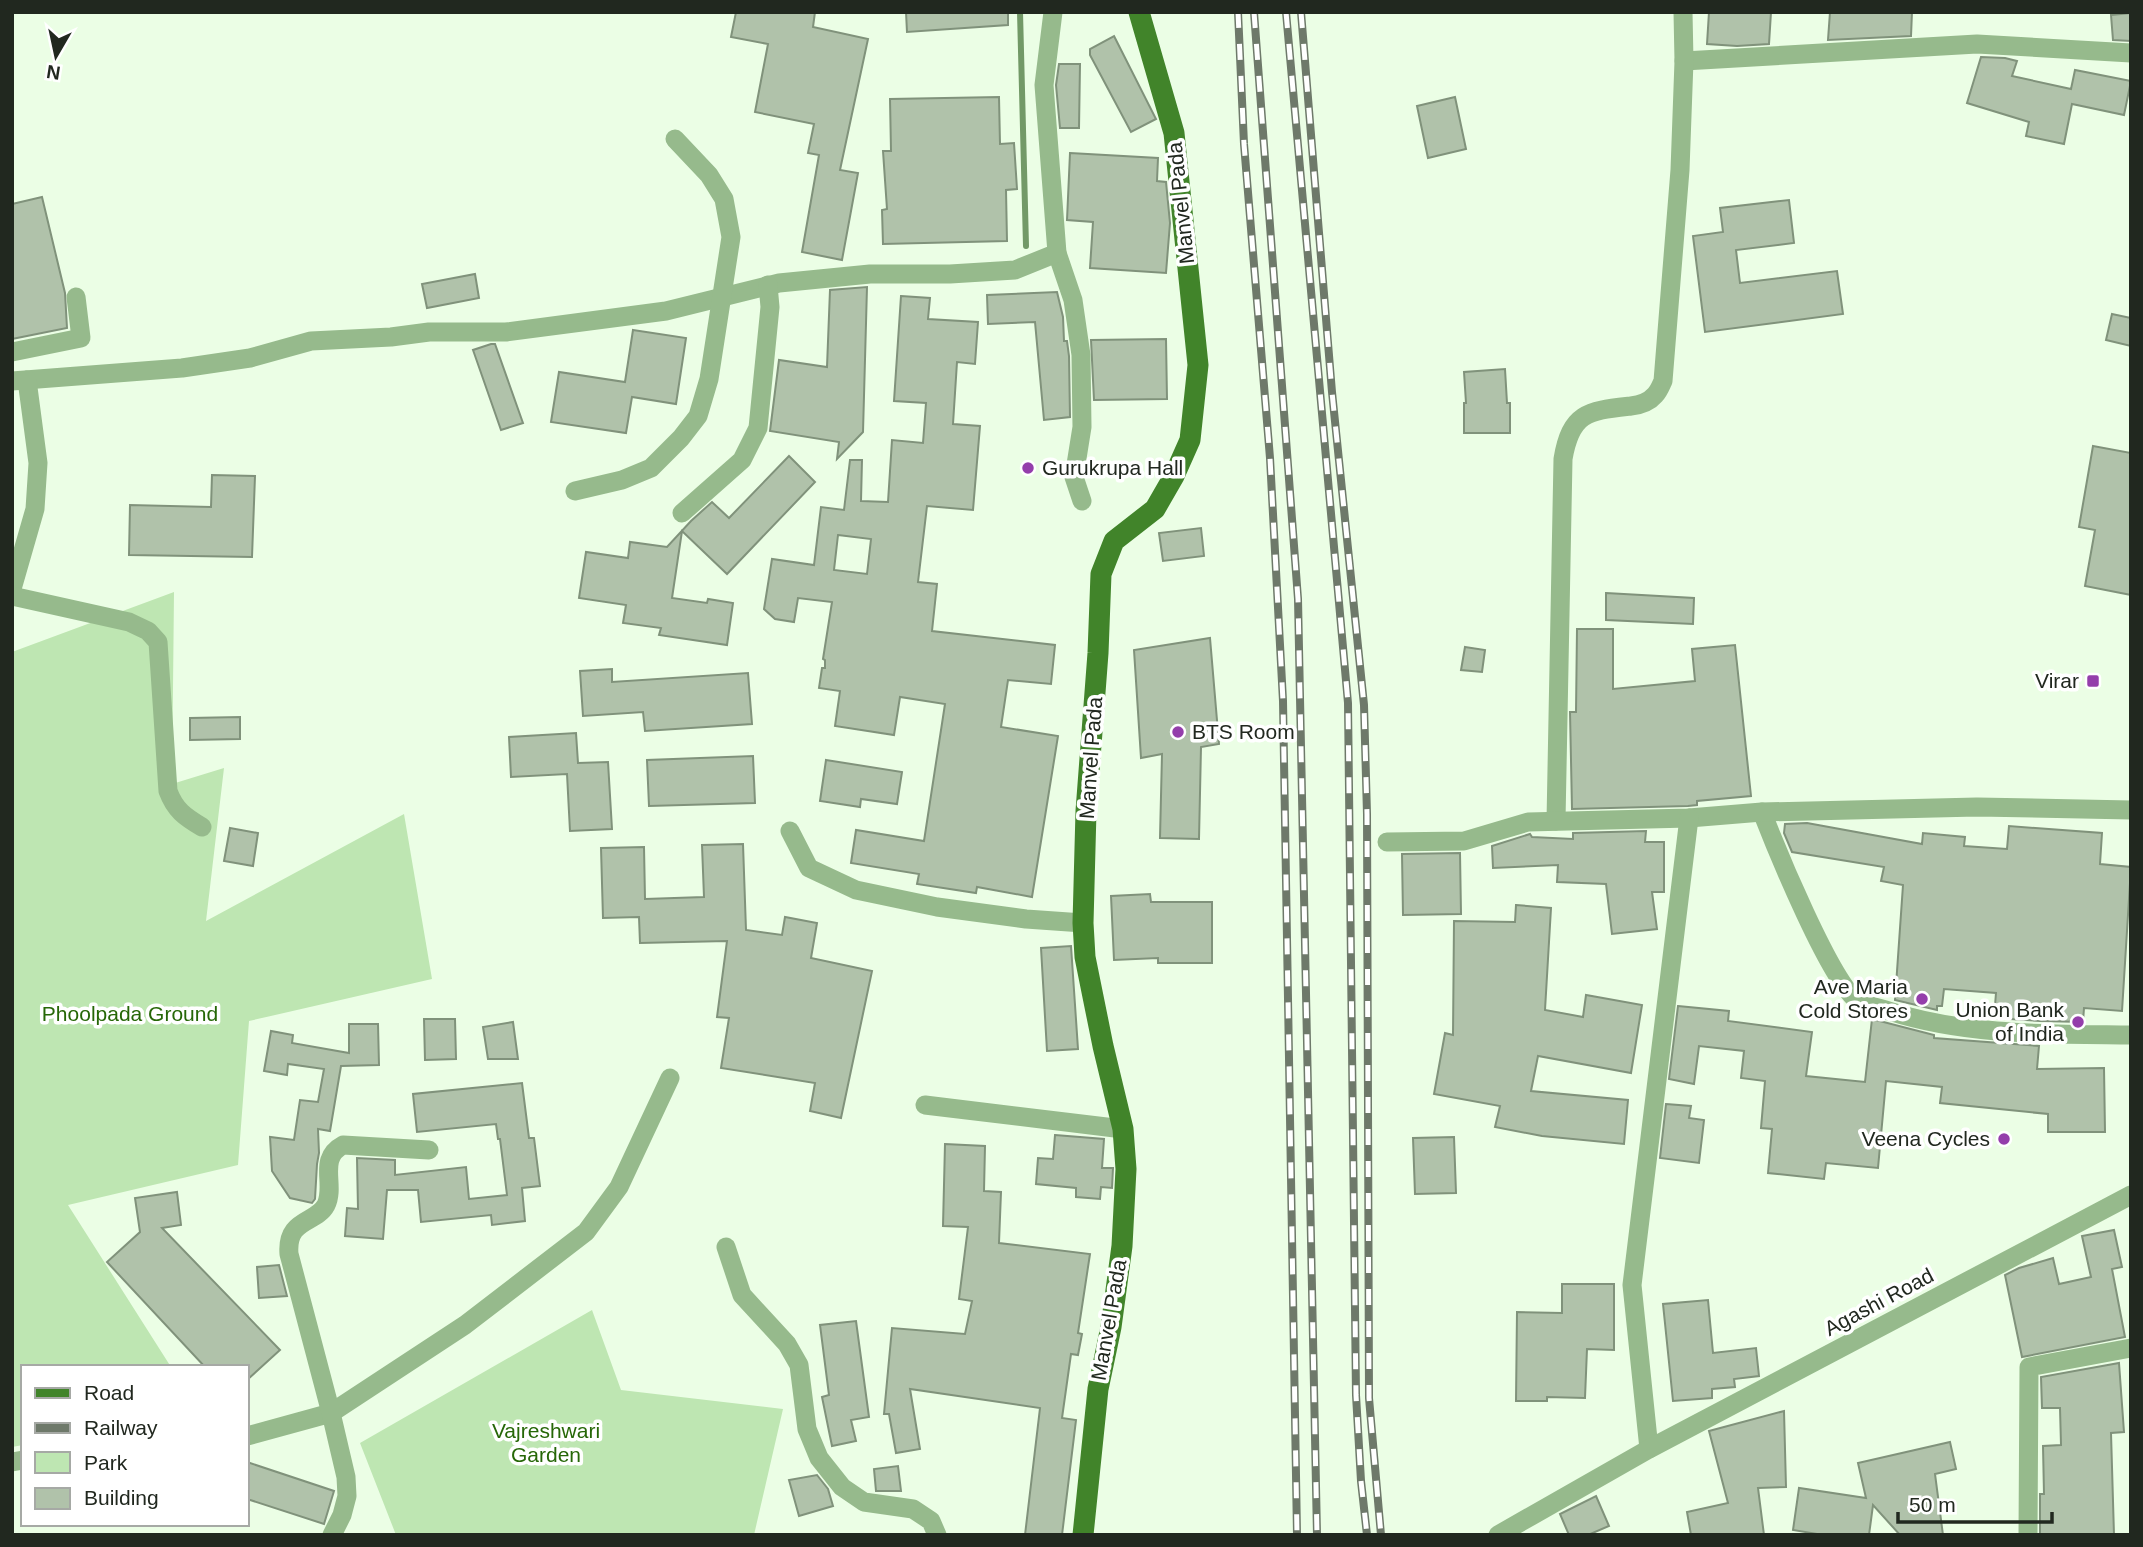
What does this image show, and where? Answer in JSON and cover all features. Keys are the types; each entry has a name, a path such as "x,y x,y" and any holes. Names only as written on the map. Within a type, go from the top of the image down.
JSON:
{"main road":[{"name":"Manvel Pada","path":"1083,1535 1098,1389 1111,1327 1122,1246 1126,1169 1123,1129 1102,1046 1085,957 1083,923 1086,811 1101,574 1114,541 1155,509 1174,476 1190,440 1198,365 1174,133 1139,12"}],"street":[{"path":"1053,12 1044,85 1057,253 1073,300 1081,355 1083,427 1074,477 1082,501"},
{"path":"1556,821 1563,459 1567,434 1581,416 1602,409 1641,404 1655,396 1663,380 1679,183 1685,61 1683,12"},
{"path":"1685,61 1977,44 2131,53"},
{"path":"575,491 622,480 651,468 681,438 698,416 709,379 731,237 724,200 709,174 675,139"},
{"path":"19,366 183,368 250,358 311,341 429,332 506,332 666,311 768,285 870,274 950,274 1015,270 1057,253"},
{"path":"682,513 742,460 758,428 770,307 768,285"},
{"path":"19,366 81,338 76,298"},
{"path":"12,589 35,509 38,463 19,366"},
{"path":"12,596 130,622 148,631 158,642 168,791 173,804 184,817 202,827"},
{"path":"1387,842 1464,841 1528,822 1689,818 1762,812 1977,807 2131,810"},
{"path":"1762,812 1832,967 1857,1000 1913,1019 2002,1033 2131,1035"},
{"path":"1649,1448 1632,1285 1689,818"},
{"path":"790,831 809,868 856,890 937,907 1026,919 1083,923"},
{"path":"248,1436 329,1405 465,1325 586,1232 619,1186 670,1078"},
{"path":"925,1105 1123,1129"},
{"path":"331,1535 342,1515 347,1496 346,1477 288,1243 293,1230 325,1208 329,1162 334,1150 343,1145 429,1150"},
{"name":"Agashi Road","path":"1498,1535 1649,1448 2130,1202"},
{"path":"726,1247 743,1295 787,1344 799,1365 807,1429 819,1458 842,1487 864,1502 913,1509 931,1521 937,1535"},
{"path":"2028,1535 2029,1367 2131,1348"}],"green space":[{"name":"Phoolpada Ground","path":"174,592 172,784 224,768 206,921 404,814 432,979 249,1021 238,1165 68,1205 170,1365 21,1365 21,1445 12,1447 12,652"},
{"name":"Vajreshwari Garden","path":"592,1310 621,1390 783,1409 754,1535 396,1535 360,1443"}],"building":[{"path":"736,12 815,12 813,27 868,39 840,170 858,173 842,260 802,252 819,155 808,153 814,124 755,112 768,44 731,37"},
{"path":"906,12 1008,12 1008,25 907,32"},
{"path":"1709,12 1771,12 1769,44 1707,44"},
{"path":"1830,12 1912,12 1911,36 1828,40"},
{"path":"2131,13 2131,41 2113,40 2111,15"},
{"path":"1114,36 1156,119 1131,132 1090,55 1090,49"},
{"path":"1981,57 2017,61 2012,76 2071,89 2075,70 2131,81 2124,115 2072,104 2064,144 2026,136 2029,122 1967,103"},
{"path":"1059,64 1080,64 1079,128 1060,128 1056,85"},
{"path":"999,97 1000,144 1014,143 1017,189 1006,190 1007,241 883,244 882,210 887,209 883,151 891,151 890,99"},
{"path":"1455,97 1466,149 1428,158 1417,106"},
{"path":"1070,153 1158,158 1157,181 1166,182 1170,223 1166,273 1090,268 1093,222 1067,220"},
{"path":"42,197 65,293 67,328 12,339 12,204"},
{"path":"1789,200 1794,243 1736,250 1740,283 1837,271 1843,314 1705,332 1693,236 1723,232 1720,208"},
{"path":"475,274 479,298 427,308 422,284"},
{"path":"867,287 863,432 837,459 839,442 770,431 779,360 827,367 830,290"},
{"path":"1057,292 1063,317 1064,341 1067,341 1069,356 1070,417 1044,420 1035,322 988,324 987,295"},
{"path":"901,296 930,298 928,319 978,322 975,364 957,362 953,424 980,426 973,510 927,506 918,582 937,584 932,631 1055,645 1051,684 1008,680 1001,727 1058,736 1032,897 977,887 976,893 917,884 919,874 851,863 856,830 924,841 945,704 900,697 894,735 835,726 840,691 819,688 822,668 825,668 823,659 832,602 798,598 794,622 775,619 764,609 772,559 814,565 821,507 844,510 850,460 862,460 861,501 888,502 892,440 923,443 926,403 894,401","holes":["838,535 871,539 867,574 834,570"]},
{"path":"2112,314 2131,318 2131,346 2106,340"},
{"path":"633,330 686,338 676,404 632,397 626,433 551,422 559,372 625,382"},
{"path":"1166,339 1167,399 1094,400 1091,340"},
{"path":"495,344 523,423 501,430 473,350"},
{"path":"1505,369 1507,403 1510,403 1510,433 1464,433 1464,372"},
{"path":"2093,446 2131,453 2131,595 2085,586 2095,530 2079,527"},
{"path":"789,456 815,482 727,574 682,531 672,598 707,603 708,599 733,603 727,645 659,635 661,628 623,623 626,605 579,598 586,552 628,558 630,542 667,547 691,521 712,502 729,518"},
{"path":"212,475 255,476 252,557 129,555 130,505 211,507"},
{"path":"1201,528 1204,556 1163,561 1159,533"},
{"path":"1606,593 1694,598 1693,624 1606,620"},
{"path":"1577,629 1613,629 1613,689 1695,681 1692,649 1735,645 1751,796 1697,801 1697,805 1688,806 1572,809 1570,712 1576,712"},
{"path":"1210,638 1219,744 1201,747 1199,839 1160,838 1162,754 1141,758 1134,650"},
{"path":"1465,647 1485,650 1482,672 1461,670"},
{"path":"612,669 612,682 748,673 752,724 645,731 643,712 583,716 580,671"},
{"path":"240,717 240,739 190,740 190,718"},
{"path":"576,733 578,763 608,762 612,829 570,831 567,774 511,777 509,737"},
{"path":"753,756 755,803 649,806 647,760"},
{"path":"826,760 902,772 897,804 861,799 860,807 820,801"},
{"path":"1807,823 1922,844 1923,833 1965,837 1964,846 2007,849 2009,826 2102,833 2100,864 2131,867 2122,1011 2084,1008 2083,1022 2040,1021 1994,1018 1996,993 1944,989 1942,1006 1937,1006 1937,1010 1895,1000 1903,885 1881,881 1884,867 1792,852 1784,833 1785,824"},
{"path":"230,828 258,833 253,866 224,861"},
{"path":"1646,831 1645,842 1664,842 1664,892 1652,892 1657,929 1612,934 1606,884 1557,882 1558,865 1493,868 1492,846 1530,834 1532,837 1573,839 1573,833"},
{"path":"743,844 746,930 782,935 785,917 817,923 811,958 872,971 841,1118 810,1111 815,1083 721,1068 729,1018 717,1017 727,941 640,943 639,917 603,918 601,848 644,847 645,899 704,897 702,845"},
{"path":"1460,853 1461,914 1403,915 1402,854"},
{"path":"1150,894 1151,902 1212,902 1212,963 1158,963 1158,958 1114,960 1111,896"},
{"path":"1516,905 1551,908 1545,1010 1583,1017 1586,995 1642,1005 1631,1073 1538,1056 1531,1091 1628,1100 1624,1144 1542,1136 1495,1127 1500,1106 1434,1094 1445,1033 1453,1035 1454,921 1515,922"},
{"path":"1071,946 1078,1049 1047,1051 1041,948"},
{"path":"1678,1006 1729,1011 1728,1021 1812,1032 1806,1076 1865,1082 1872,1019 1934,1035 1934,1038 2039,1046 2037,1069 2104,1068 2105,1132 2048,1132 2048,1114 1940,1103 1942,1087 1886,1081 1878,1168 1826,1163 1824,1179 1768,1173 1772,1129 1761,1128 1765,1081 1741,1078 1744,1051 1699,1046 1694,1084 1669,1079"},
{"path":"424,1019 455,1019 456,1059 425,1060"},
{"path":"513,1022 518,1059 488,1059 483,1027"},
{"path":"349,1024 378,1024 379,1065 341,1066 330,1131 318,1129 315,1199 312,1203 290,1198 272,1171 270,1137 294,1140 300,1100 318,1102 324,1069 288,1064 287,1075 264,1071 271,1031 293,1035 292,1043 349,1053"},
{"path":"522,1083 529,1138 534,1138 540,1186 522,1188 525,1221 492,1225 491,1215 421,1222 418,1190 387,1190 383,1239 345,1236 347,1208 358,1209 357,1158 395,1160 395,1175 466,1167 469,1199 507,1195 496,1124 417,1132 413,1094"},
{"path":"1666,1104 1691,1106 1689,1118 1704,1120 1699,1163 1660,1158"},
{"path":"1055,1135 1104,1139 1102,1168 1113,1168 1112,1188 1101,1187 1100,1199 1076,1197 1076,1188 1036,1184 1038,1158 1053,1159"},
{"path":"1454,1137 1456,1193 1415,1194 1413,1138"},
{"path":"945,1144 985,1146 984,1191 1001,1192 999,1243 1090,1254 1078,1333 1082,1334 1078,1355 1071,1354 1062,1418 1076,1420 1062,1535 1025,1535 1040,1408 910,1389 920,1449 896,1453 889,1414 884,1414 892,1328 965,1334 972,1301 959,1299 968,1227 943,1226"},
{"path":"177,1192 181,1225 162,1228 280,1350 248,1379 248,1365 203,1365 107,1262 140,1232 135,1198"},
{"path":"2114,1230 2122,1267 2112,1269 2125,1337 2022,1357 2005,1275 2053,1258 2059,1284 2091,1277 2082,1236"},
{"path":"279,1265 287,1296 259,1298 257,1267"},
{"path":"1562,1284 1614,1284 1614,1350 1587,1349 1585,1398 1547,1397 1547,1401 1516,1401 1517,1312 1562,1313"},
{"path":"1708,1300 1713,1353 1756,1348 1759,1376 1734,1379 1735,1387 1712,1389 1712,1398 1673,1401 1663,1304"},
{"path":"856,1321 869,1417 851,1420 856,1441 832,1446 822,1397 829,1395 820,1325"},
{"path":"2119,1363 2124,1432 2111,1433 2114,1535 2040,1535 2040,1494 2044,1494 2043,1446 2061,1445 2060,1408 2042,1408 2041,1377"},
{"path":"1784,1411 1786,1487 1758,1488 1764,1535 1691,1535 1687,1512 1728,1503 1709,1431"},
{"path":"1950,1442 1956,1469 1935,1474 1943,1535 1900,1535 1873,1505 1869,1535 1823,1535 1793,1530 1799,1488 1866,1498 1858,1463"},
{"path":"248,1462 334,1491 324,1524 248,1499"},
{"path":"898,1466 901,1491 876,1491 874,1469"},
{"path":"817,1475 828,1489 833,1506 799,1516 789,1480"},
{"path":"1596,1496 1609,1526 1588,1535 1569,1535 1560,1514"}],"waterway":[{"path":"1020,12 1026,246"}],"railway":[{"path":"1238,12 1244,144 1270,458 1283,701 1297,1535"},
{"path":"1254,12 1298,599 1317,1535"},
{"path":"1286,12 1348,703 1356,1395 1367,1535"},
{"path":"1301,12 1332,392 1364,705 1367,814 1369,1398 1381,1535"}],"place":[{"name":"Gurukrupa Hall","path":"1028,468"},
{"name":"Virar","path":"2093,681"},
{"name":"BTS Room","path":"1178,732"},
{"name":"Ave Maria Cold Stores","path":"1922,999"},
{"name":"Union Bank of India","path":"2078,1022"},
{"name":"Veena Cycles","path":"2004,1139"}]}
